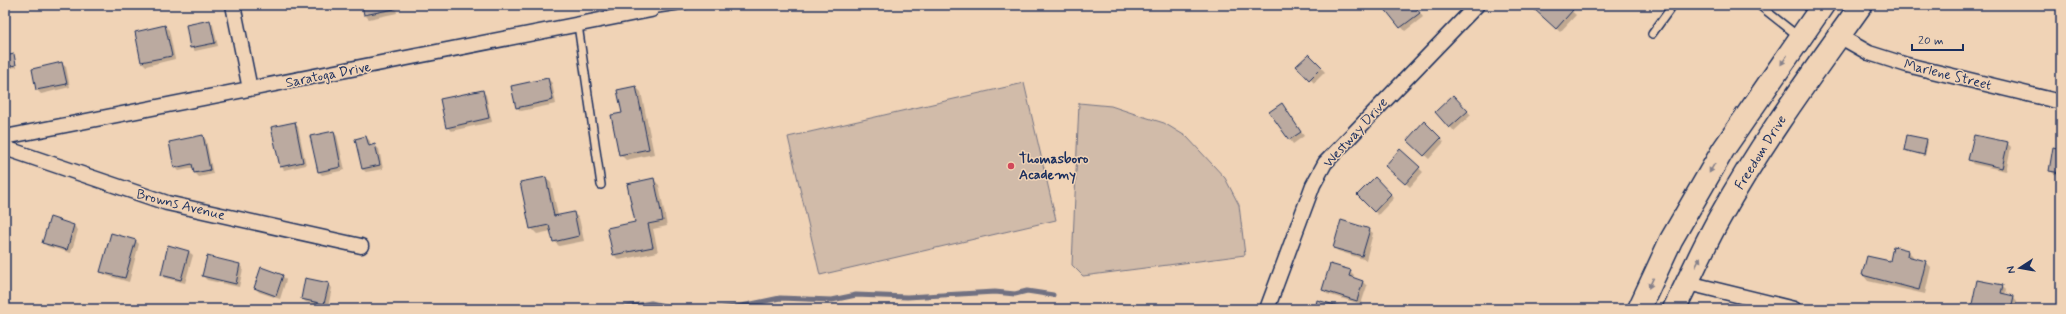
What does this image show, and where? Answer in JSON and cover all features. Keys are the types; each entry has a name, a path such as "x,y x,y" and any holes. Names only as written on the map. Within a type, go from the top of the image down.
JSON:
{"main road":[{"path":"1639,309 1671,240 1723,150 1823,5"},
{"name":"Freedom Drive","path":"1674,309 1720,217 1746,174 1776,126 1861,5"}],"street":[{"path":"233,5 250,89"},
{"name":"Westway Drive","path":"1268,309 1313,185 1325,162 1477,5"},
{"name":"Saratoga Drive","path":"5,137 651,10"},
{"name":"Marlene Street","path":"1839,36 1869,53 1907,65 2061,102"},
{"name":"Browns Avenue","path":"5,148 167,203 361,246"},
{"path":"1688,282 1794,309"}],"lane":[{"path":"651,10 684,5"},
{"path":"1652,34 1673,5"},
{"path":"1759,5 1800,38"},
{"path":"578,25 601,185"}],"shaded area":[{"path":"1024,83 1056,220 820,275 788,137"},
{"path":"1079,103 1111,106 1164,123 1187,137 1225,178 1239,205 1245,255 1083,276 1072,265"}],"building":[{"path":"362,5 393,5 394,9 364,15"},
{"path":"1388,5 1414,5 1420,13 1400,28 1384,8"},
{"path":"1538,5 1567,5 1573,10 1556,29 1534,9"},
{"path":"210,20 215,43 190,48 186,25"},
{"path":"165,25 172,56 141,62 135,32"},
{"path":"14,54 16,65 5,67 5,56"},
{"path":"1309,54 1322,67 1309,80 1296,66"},
{"path":"62,62 67,84 36,90 32,69"},
{"path":"548,78 553,100 516,108 511,86"},
{"path":"636,86 649,149 619,155 611,115 622,113 617,90"},
{"path":"483,90 489,118 446,128 440,99"},
{"path":"1453,95 1468,111 1449,128 1435,112"},
{"path":"1282,103 1301,132 1289,140 1269,112"},
{"path":"1424,121 1441,138 1424,156 1407,140"},
{"path":"295,122 303,162 280,167 271,127"},
{"path":"334,131 341,167 318,172 310,136"},
{"path":"203,135 210,170 194,173 192,164 174,168 169,142"},
{"path":"1907,135 1927,139 1924,155 1904,150"},
{"path":"1974,135 2008,142 2002,168 1968,160"},
{"path":"366,136 369,146 375,144 380,165 362,169 355,139"},
{"path":"2053,147 2061,149 2061,173 2049,171"},
{"path":"1400,149 1420,167 1405,184 1385,166"},
{"path":"546,177 554,216 574,212 579,236 553,242 549,225 530,229 520,182"},
{"path":"1375,177 1391,194 1374,212 1357,195"},
{"path":"654,178 663,221 648,224 653,247 613,255 607,228 635,222 627,184"},
{"path":"50,217 74,225 67,250 42,243"},
{"path":"1341,220 1370,229 1362,256 1333,248"},
{"path":"111,233 136,240 125,278 100,272"},
{"path":"168,245 189,251 181,280 161,275"},
{"path":"1893,246 1908,250 1907,256 1926,261 1919,290 1862,275 1867,256 1890,261"},
{"path":"207,256 240,264 236,284 202,276"},
{"path":"1330,264 1351,270 1349,276 1363,281 1357,301 1322,290"},
{"path":"261,267 283,275 276,296 254,288"},
{"path":"305,278 329,283 324,304 301,299"},
{"path":"1977,280 2003,285 2001,293 2014,296 2011,309 1971,309"},
{"path":"1317,300 1349,309 1315,309"}],"waterway":[{"path":"716,309 737,307 780,298 832,300 856,295 907,297 995,292 1015,294 1027,291 1053,295"},
{"path":"614,309 651,303 678,309"}],"place":[{"name":"Thomasboro Academy","path":"1011,166"}]}
